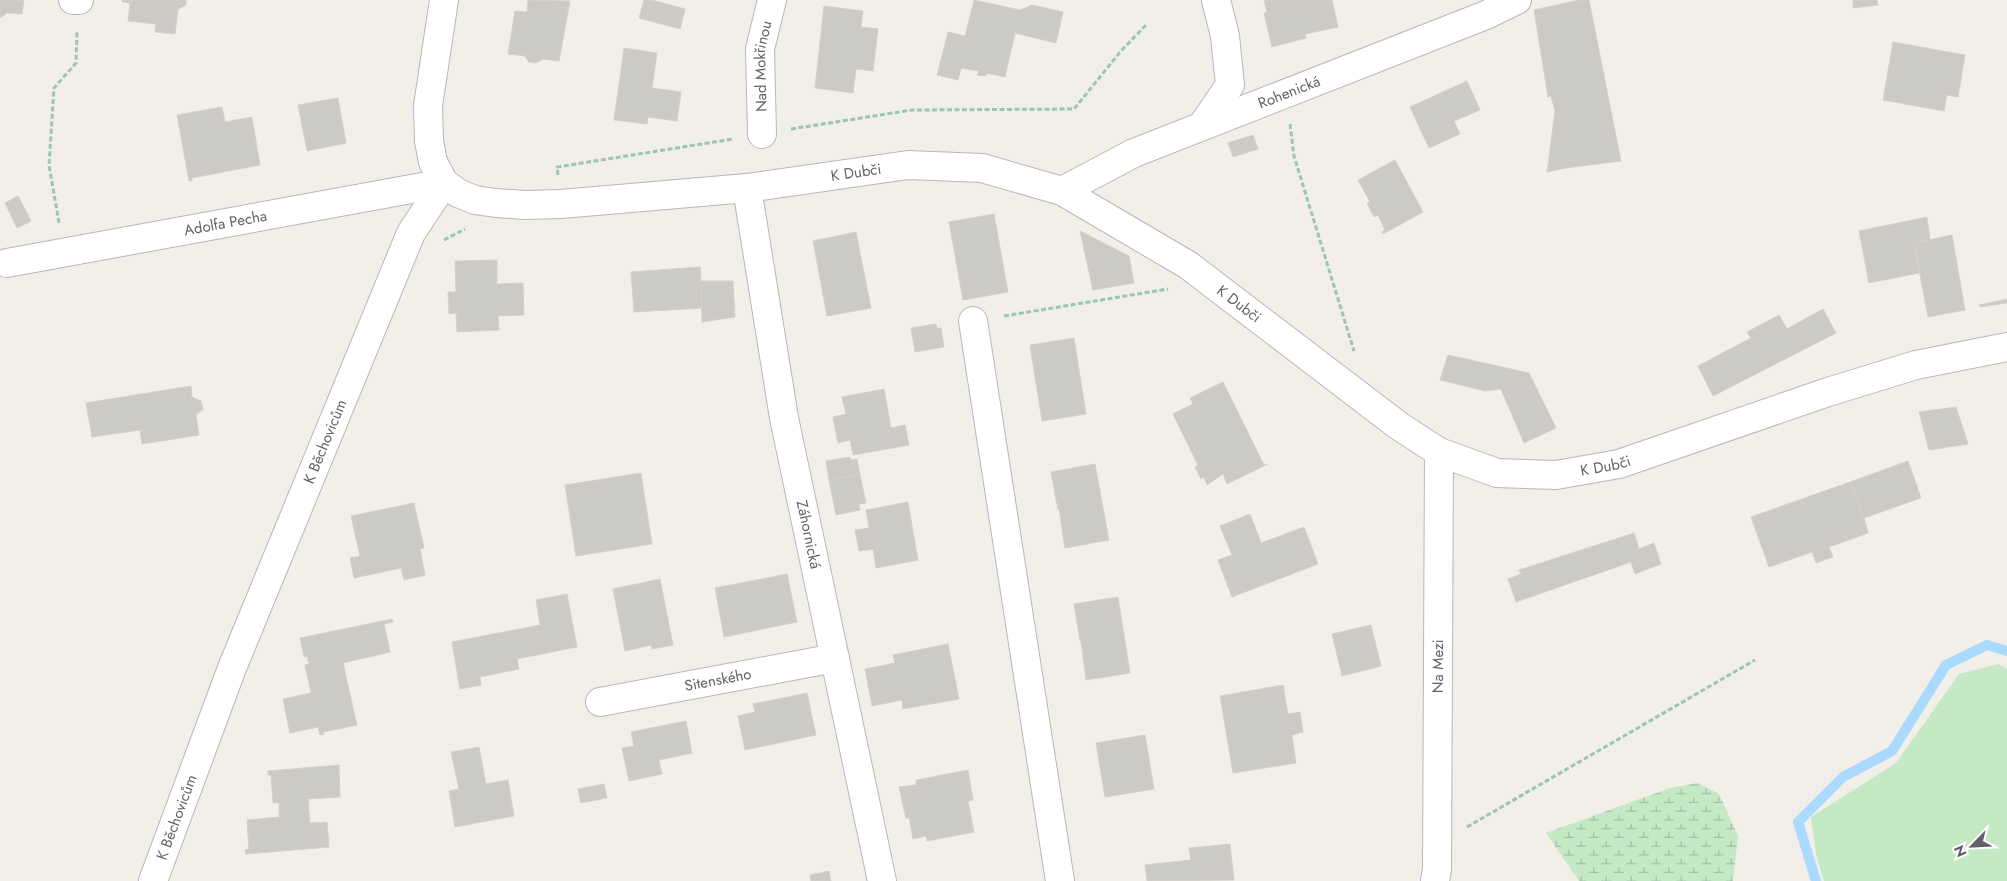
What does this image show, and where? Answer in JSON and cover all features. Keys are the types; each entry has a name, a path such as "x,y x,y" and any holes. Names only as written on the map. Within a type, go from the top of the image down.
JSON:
{"street":[{"path":"73,0 78,0"},
{"path":"444,0 428,106 430,148 433,162 444,183"},
{"name":"Nad Mokřinou","path":"762,134 760,49 772,0"},
{"path":"1202,126 1230,85 1225,36 1216,0"},
{"name":"Rohenická","path":"1062,191 1134,153 1486,15 1517,0"},
{"name":"K Dubči","path":"444,183 458,193 475,200 524,205 561,204 747,188 908,166 982,168 1062,191 1188,265 1399,426 1439,452 1497,473 1556,475 1619,464 1828,392 1916,365 2007,347"},
{"name":"Adolfa Pecha","path":"7,262 444,183"},
{"name":"K Běchovicům","path":"152,881 232,668 411,233 444,183"},
{"name":"Záhornická","path":"747,188 784,418 882,881"},
{"path":"973,321 1060,881"},
{"name":"Na Mezi","path":"1435,881 1437,845 1439,452"},
{"name":"Sitenského","path":"600,702 835,658"}],"path":[{"path":"64,252 49,165 54,88 76,62 78,0"},
{"path":"561,204 557,167 912,110 1074,109 1121,51 1147,24"},
{"path":"1286,94 1294,156 1356,357"},
{"path":"438,243 466,228"},
{"path":"973,321 1210,282"},
{"path":"1437,845 1754,660"}],"green space":[{"path":"1998,664 2007,669 2007,881 1824,881 1816,854 1811,817 1896,763 1959,674"},
{"path":"1698,783 1719,794 1738,836 1733,881 1579,881 1546,833 1670,788"}],"building":[{"path":"0,0 24,0 22,14 7,13 0,18"},
{"path":"122,0 186,0 186,5 178,9 175,34 155,32 156,24 128,21 130,3 122,2"},
{"path":"528,0 570,1 559,61 543,59 536,63 529,62 525,56 508,54 515,11 527,12"},
{"path":"644,0 652,0 685,9 680,29 639,18"},
{"path":"974,0 1020,10 1032,5 1063,12 1056,43 1015,33 1005,77 986,73 986,76 977,75 979,71 961,68 958,80 937,75 948,32 965,36"},
{"path":"1264,0 1332,0 1338,27 1305,34 1306,38 1272,47 1264,13 1267,13"},
{"path":"1579,0 1589,0 1621,161 1547,172 1555,111 1551,96 1548,97 1534,10"},
{"path":"1853,0 1877,0 1878,5 1853,8"},
{"path":"824,6 863,11 861,27 878,29 873,71 856,69 853,93 815,88"},
{"path":"1893,42 1965,55 1958,97 1947,95 1944,111 1883,100"},
{"path":"624,48 657,53 652,88 681,92 677,121 648,117 647,124 614,120"},
{"path":"1467,81 1480,110 1454,121 1460,134 1429,148 1410,107"},
{"path":"338,98 346,143 307,151 298,105"},
{"path":"222,107 225,122 252,117 260,165 192,178 192,181 189,181 177,115"},
{"path":"1253,135 1258,149 1233,157 1228,143"},
{"path":"1395,160 1423,212 1383,234 1382,232 1385,230 1378,215 1374,217 1367,203 1370,202 1358,180"},
{"path":"18,196 31,221 17,228 5,203"},
{"path":"994,214 1008,292 963,300 949,222"},
{"path":"1927,217 1930,239 1914,243 1919,273 1869,283 1859,231"},
{"path":"1080,231 1129,256 1134,283 1093,290"},
{"path":"856,232 871,308 827,316 813,241"},
{"path":"1952,235 1965,310 1928,317 1914,243"},
{"path":"497,260 497,284 523,283 524,315 498,316 499,330 457,332 456,313 449,314 448,292 456,292 455,261"},
{"path":"700,267 703,308 634,312 631,272"},
{"path":"701,281 733,281 735,317 702,322"},
{"path":"2007,299 2007,303 1980,307 1979,305"},
{"path":"1823,309 1836,333 1713,396 1698,366 1751,338 1747,332 1779,315 1787,329"},
{"path":"936,324 937,328 941,328 944,347 915,352 911,328"},
{"path":"1074,338 1086,414 1042,421 1030,345"},
{"path":"1448,355 1529,373 1556,428 1524,443 1501,389 1485,391 1440,380"},
{"path":"1223,382 1264,465 1268,464 1227,484 1223,474 1207,485 1204,477 1201,479 1195,467 1198,465 1173,414 1193,404 1190,398"},
{"path":"191,386 192,397 201,401 203,409 196,415 199,435 142,444 140,430 92,437 86,403"},
{"path":"884,389 891,428 905,425 909,445 853,455 850,440 838,443 833,417 846,414 842,397"},
{"path":"1956,407 1968,444 1929,450 1919,412"},
{"path":"850,457 851,460 857,459 860,475 829,480 826,461"},
{"path":"1908,461 1921,498 1864,518 1850,482"},
{"path":"1095,464 1109,540 1065,548 1051,472"},
{"path":"641,473 652,544 576,556 565,485"},
{"path":"860,475 866,503 859,504 860,510 836,515 829,480"},
{"path":"1850,482 1868,533 1829,547 1833,557 1816,563 1812,552 1769,567 1751,517"},
{"path":"908,502 918,560 876,568 873,549 859,551 855,530 869,528 866,510"},
{"path":"414,503 424,548 420,549 425,575 404,580 401,568 354,578 350,558 360,556 351,516"},
{"path":"1250,514 1261,543 1304,527 1318,564 1232,597 1218,560 1232,555 1220,526"},
{"path":"1634,533 1639,549 1654,543 1661,564 1635,574 1631,562 1516,602 1508,579 1521,574 1519,570"},
{"path":"787,574 797,622 724,637 715,588"},
{"path":"660,579 673,645 652,649 651,645 625,651 613,589"},
{"path":"567,594 577,647 517,659 519,669 480,677 481,685 460,689 452,642 540,625 536,600"},
{"path":"1118,597 1130,673 1086,680 1074,604"},
{"path":"392,619 393,622 384,624 390,652 343,663 357,725 323,732 324,734 320,735 318,727 290,733 283,699 311,693 305,665 309,664 307,656 304,657 300,638"},
{"path":"1371,625 1381,666 1342,676 1332,634"},
{"path":"948,644 959,699 903,709 902,700 872,706 865,669 895,663 893,655"},
{"path":"1283,685 1288,714 1300,712 1303,732 1292,735 1296,763 1233,773 1220,696"},
{"path":"807,693 816,735 745,750 738,716 755,712 753,704"},
{"path":"686,721 692,753 659,760 662,774 629,781 622,748 634,746 631,732"},
{"path":"1145,735 1154,789 1105,797 1096,743"},
{"path":"479,747 486,784 508,780 514,816 455,827 449,791 459,789 451,752"},
{"path":"339,765 340,797 308,799 310,823 327,822 329,847 246,854 245,850 249,849 247,820 279,817 279,803 273,803 271,775 268,775 268,771"},
{"path":"968,770 973,800 968,801 974,832 927,841 926,836 913,839 909,817 906,819 899,787 916,785 916,780"},
{"path":"604,784 607,798 581,803 578,789"},
{"path":"1230,844 1234,880 1147,881 1145,865 1191,860 1189,848"},
{"path":"829,871 831,881 811,881 810,875"}],"waterway":[{"path":"1816,881 1798,822 1843,777 1892,751 1946,665 1987,645 2007,651"}]}
